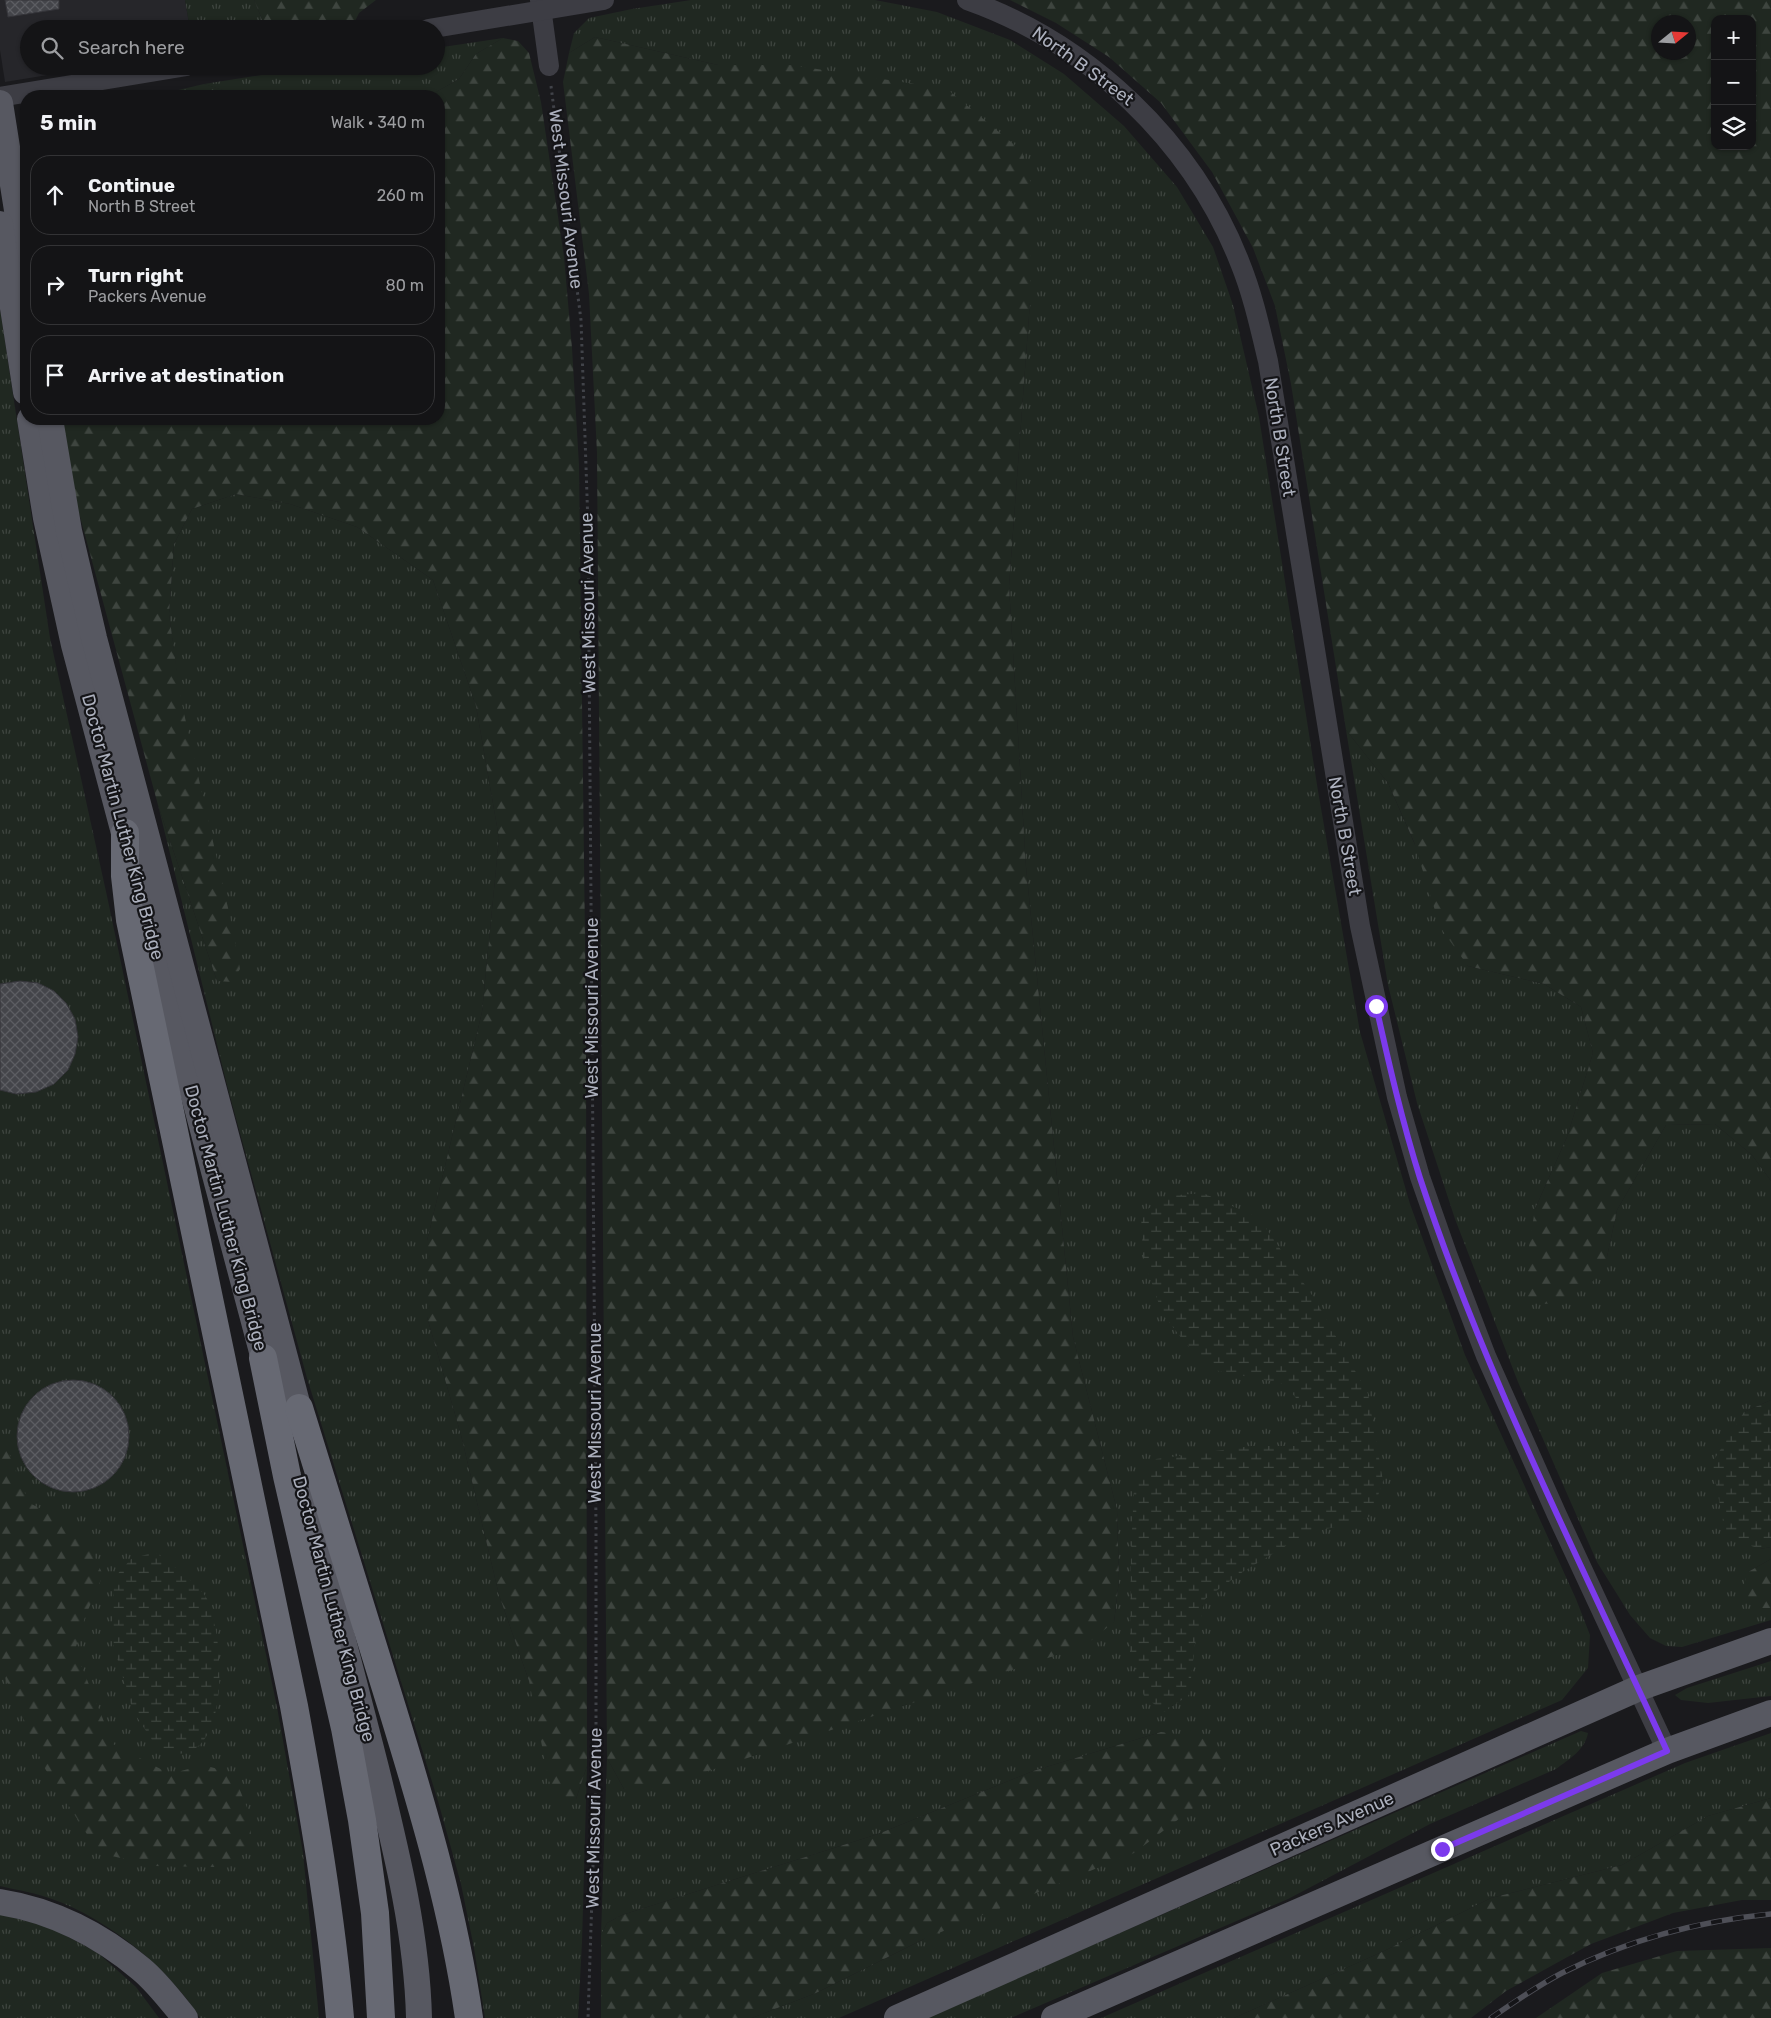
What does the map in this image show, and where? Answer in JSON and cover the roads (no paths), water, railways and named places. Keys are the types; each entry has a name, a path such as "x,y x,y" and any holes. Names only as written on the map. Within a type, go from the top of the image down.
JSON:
{"highway":[{"path":"125,833 125,876 130,920 294,1706 318,1838 335,1964 340,2018"},
{"path":"263,1358 289,1486 345,1728 362,1820 375,1913 381,2018"},
{"path":"299,1408 428,1825 450,1915 469,2018"}],"main road":[{"path":"0,103 20,229"},
{"path":"0,224 20,353"},
{"name":"Doctor Martin Luther King Bridge","path":"32,425 69,531 94,638 394,1772 412,1847 429,1934 437,2018"},
{"name":"Doctor Martin Luther King Bridge","path":"50,425 48,528 74,645 263,1358 312,1523 391,1829 410,1924 418,1986 419,2018"},
{"name":"Packers Avenue","path":"898,2018 1639,1688 1771,1641"},
{"path":"1054,2018 1667,1751 1771,1713"},
{"path":"0,1902 39,1910 89,1932 142,1969 165,1992 185,2018"}],"street":[{"path":"445,26 541,6 604,0"},
{"name":"North B Street","path":"967,0 998,11 1035,30 1074,55 1134,103 1166,138 1192,173 1219,217 1240,262 1256,310 1268,361 1360,926 1397,1097 1420,1177 1486,1356 1667,1751"},
{"path":"541,6 549,66"},
{"path":"42,90 133,75"},
{"path":"0,97 20,94"}],"railway":[{"path":"1491,2018 1526,1994 1562,1973 1612,1951 1690,1927 1771,1914"}]}
